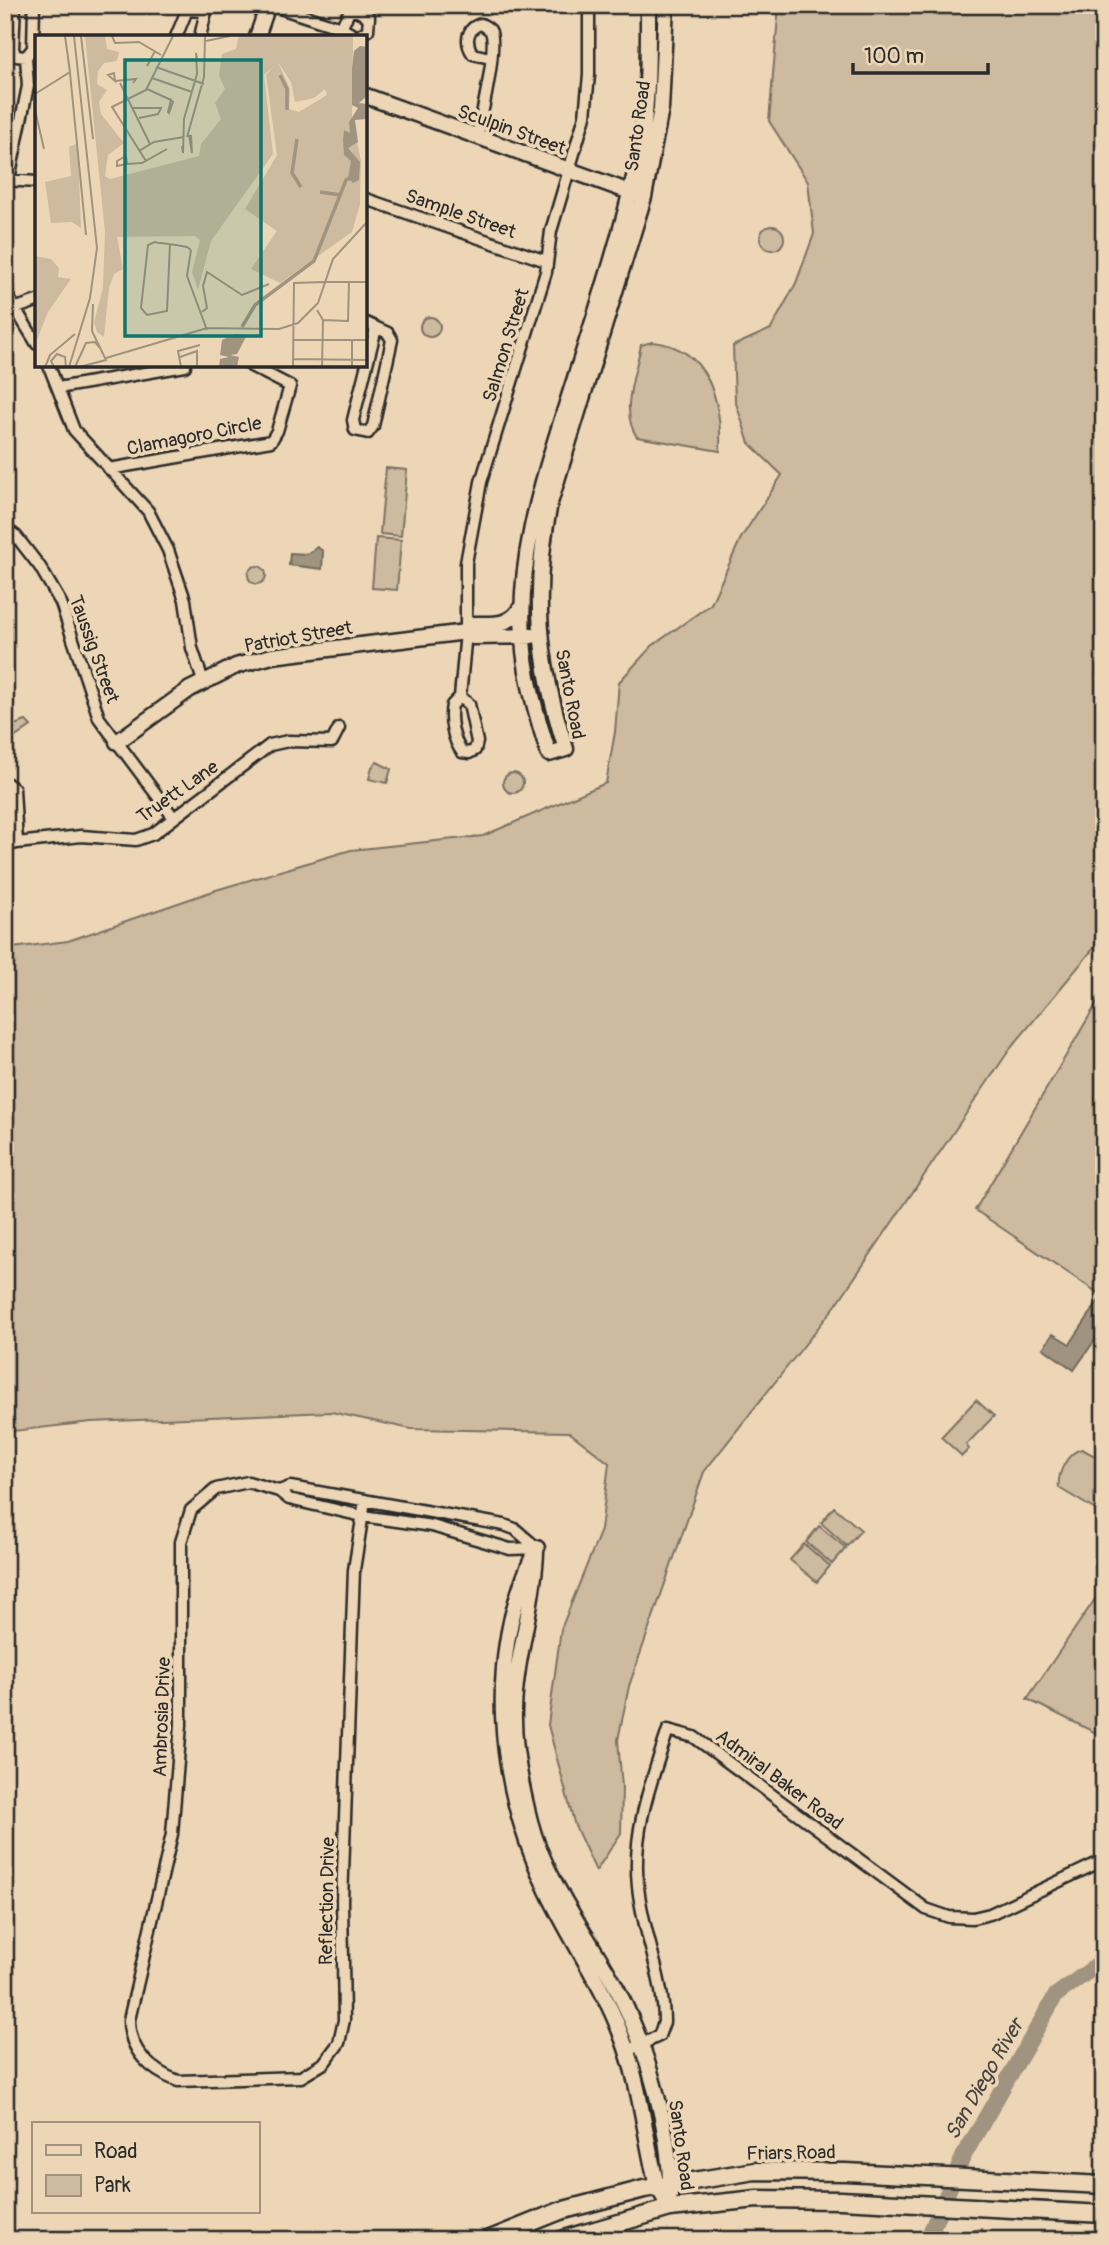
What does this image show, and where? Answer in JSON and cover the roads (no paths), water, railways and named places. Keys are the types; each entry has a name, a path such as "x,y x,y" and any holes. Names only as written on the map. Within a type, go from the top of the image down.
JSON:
{"main road":[{"name":"Friars Road","path":"488,2240 560,2211 664,2185 755,2171 846,2172 1099,2185"},
{"path":"561,2240 670,2208 757,2199 841,2200 1095,2213"}],"street":[{"path":"15,5 13,49 16,55 26,57"},
{"path":"34,5 33,48 26,57 28,86 7,180 35,181"},
{"path":"258,35 269,5 341,28"},
{"name":"Salmon Street","path":"460,697 469,704 477,741 475,750 469,753 462,752 458,747 450,713 452,705 460,697 466,632 466,563 481,482 546,272 551,231 571,171 585,116 589,75 589,5"},
{"name":"Santo Road","path":"648,5 647,105 630,192 535,502 525,558 523,636 537,715 549,754 566,749 549,692 541,635 538,606 540,562 550,503 644,198 661,109 666,5"},
{"path":"177,35 187,10 207,8 201,35"},
{"path":"477,136 487,95 491,58"},
{"name":"Sculpin Street","path":"368,97 644,198"},
{"name":"Sample Street","path":"368,200 546,261"},
{"path":"5,292 10,310 35,341"},
{"path":"10,310 35,302"},
{"path":"363,368 353,420 355,430 361,434 368,433 373,426 392,340 388,333 371,325"},
{"path":"50,368 74,430 148,512 168,550 185,600 192,648 203,681"},
{"path":"58,388 173,368"},
{"name":"Clamagoro Circle","path":"109,469 271,441 277,431 290,386 255,368"},
{"name":"Taussig Street","path":"5,528 16,536 40,567 61,603 99,718 174,818"},
{"name":"Patriot Street","path":"466,632 472,624 503,624 516,616 522,606"},
{"name":"Patriot Street","path":"117,742 203,681 236,666 272,656 466,632 473,637 541,635"},
{"name":"Truett Lane","path":"5,846 81,836 136,840 153,834 270,745 288,741 332,741 340,728"},
{"path":"5,782 14,789 17,843"},
{"name":"Ambrosia Drive","path":"130,2021 172,1834 181,1726 183,1529 191,1510 216,1489 248,1482 279,1491 289,1499 362,1516 432,1526 510,1549 537,1548"},
{"name":"Ambrosia Drive","path":"279,1491 290,1487 505,1525 515,1529 537,1548"},
{"name":"Reflection Drive","path":"130,2021 130,2030 140,2056 159,2074 178,2081 301,2077 324,2063 340,2043 344,2021 342,1901 354,1570 365,1500"},
{"name":"Santo Road","path":"537,1548 535,1578 523,1636 514,1712 519,1768 531,1824 555,1883 618,1991 643,2046 658,2105 664,2185"},
{"name":"Santo Road","path":"537,1548 524,1574 505,1658 502,1709 506,1761 520,1822 545,1886 601,1992 627,2051 670,2208"},
{"name":"Admiral Baker Road","path":"643,2046 659,2036 664,2015 638,1886 637,1842 641,1813 668,1730 694,1737 926,1909 949,1917 973,1919 990,1914 1104,1860"},
{"path":"627,2051 643,2046"}],"waterway":[{"name":"San Diego River","path":"927,2240 963,2157 1056,1995 1104,1960"}]}
